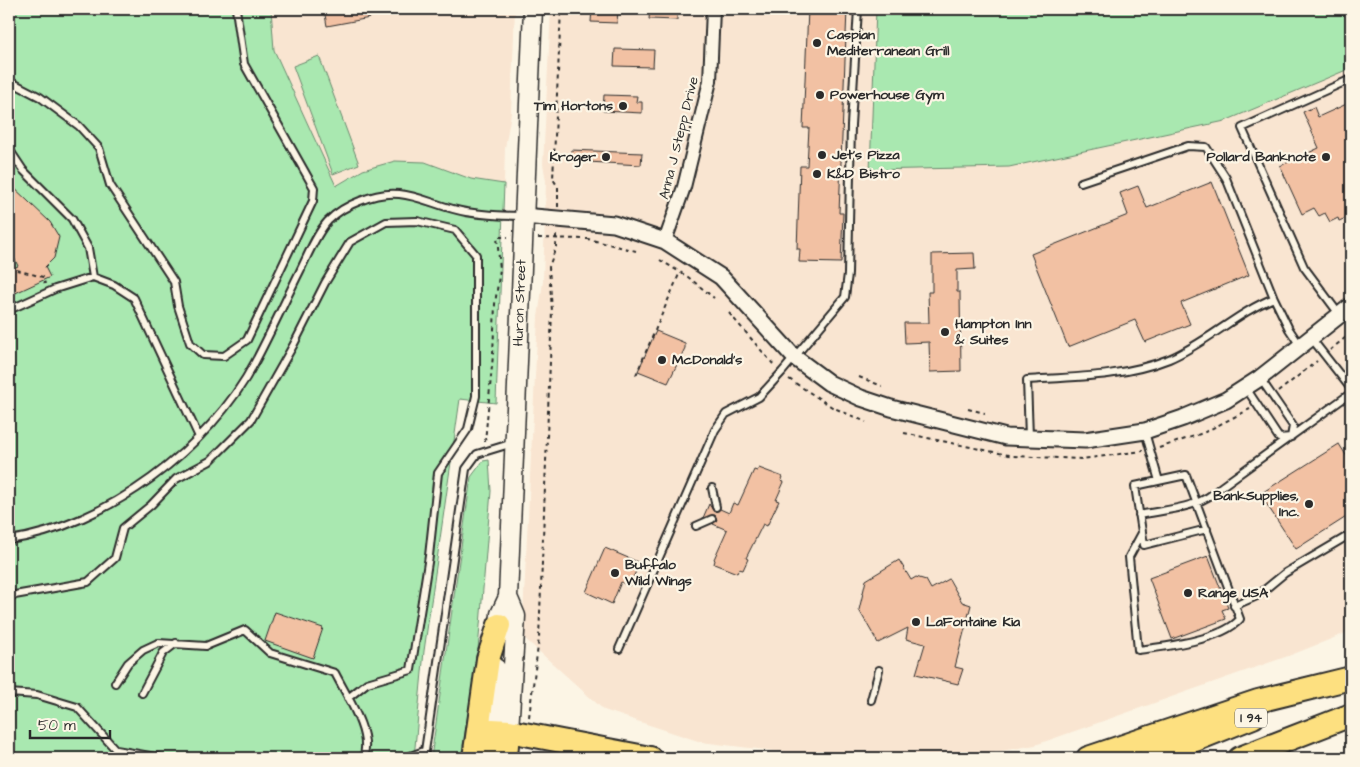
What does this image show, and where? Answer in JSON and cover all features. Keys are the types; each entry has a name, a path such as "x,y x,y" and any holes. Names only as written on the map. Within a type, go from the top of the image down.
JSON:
{"highway":[{"path":"474,758 488,659 499,625"},
{"path":"1088,758 1258,701 1351,678"},
{"name":"I 94","path":"1150,758 1351,678"},
{"name":"I 94","path":"1245,757 1351,715"},
{"path":"510,727 650,758"}],"main road":[{"name":"Huron Street","path":"508,597 532,9"},
{"path":"507,758 516,616 508,597"},
{"path":"490,758 510,727 499,625 500,614 508,597"}],"street":[{"name":"Anna J Stepp Drive","path":"665,241 684,187 710,81 712,9"},
{"path":"523,216 614,224 665,241 721,277 794,357 829,383 861,398 891,408 998,435 1029,439 1085,440 1145,431 1218,404 1260,378 1307,343 1345,310"}],"lane":[{"path":"9,84 13,83 40,97 79,126 99,148 110,185 174,282 178,306 190,343 203,355 224,356 247,340 313,202 314,188 244,64 236,9"},
{"path":"619,649 715,430 726,414 759,397 844,297 848,274 851,125 858,9"},
{"path":"1345,310 1304,267 1242,128 1351,79"},
{"path":"1081,182 1188,146 1206,147 1226,178 1274,298 1289,329 1307,343 1351,389"},
{"path":"10,154 29,177 72,218 88,248 93,277"},
{"path":"9,540 55,528 118,501 143,484 199,437 234,397 255,364 311,248 328,221 346,208 373,197 406,194 464,212 523,216"},
{"path":"9,596 88,582 115,558 123,528 151,505 176,478 210,461 251,420 294,344 324,282 350,242 386,222 418,221 454,230 476,255 476,396 468,429 438,473 429,556 411,670 367,683 348,698"},
{"path":"9,310 48,292 93,277 114,285 134,298 199,437"},
{"path":"1029,439 1026,380 1108,375 1168,359 1210,337 1254,305 1274,298"},
{"path":"1260,378 1293,426 1291,437"},
{"path":"1246,388 1279,438 1291,437"},
{"path":"1139,515 1198,504 1212,496 1221,487 1351,393"},
{"path":"1145,431 1159,481"},
{"path":"405,758 424,755 466,469 477,454 514,443"},
{"path":"1142,533 1129,557 1138,650 1179,645 1233,627 1240,619 1198,504 1186,475 1135,486 1144,545 1207,529"},
{"path":"712,488 716,507"},
{"path":"696,526 712,519"},
{"path":"1234,606 1257,596 1285,573 1351,534"},
{"path":"115,683 128,663 143,650 158,643 176,643 191,647 206,646 245,630 270,653 335,673 360,723 366,750 363,758"},
{"path":"142,693 163,653 176,643"},
{"path":"872,700 879,670"},
{"path":"9,693 37,695 77,707 116,750 161,758"}],"path":[{"path":"558,204 558,187 553,179 561,9"},
{"path":"510,727 539,638 552,311 549,267 556,247 556,234"},
{"path":"483,452 493,355 494,304 500,269 497,237 500,237"},
{"path":"548,239 588,239 636,251"},
{"path":"660,260 680,272 714,298"},
{"path":"9,268 43,277 48,292"},
{"path":"636,375 680,272"},
{"path":"730,313 773,364"},
{"path":"1330,350 1351,333"},
{"path":"1277,392 1317,361"},
{"path":"859,377 882,386"},
{"path":"789,379 832,407 866,422"},
{"path":"1159,448 1203,433 1252,408"},
{"path":"968,409 985,412"},
{"path":"904,432 990,452 1059,460 1096,458 1145,451"}],"shaded area":[{"path":"271,9 515,9 511,113 505,148 504,184 471,179 425,162 363,170 336,186 274,50"},
{"path":"551,9 1351,9 1351,631 1291,655 1035,745 962,758 831,758 701,742 604,710 522,636 538,317 543,282 546,181 543,164"}],"green space":[{"path":"9,9 271,9 274,50 336,186 363,170 395,161 425,162 471,179 504,184 496,403 460,399 424,651 414,758 9,758"},
{"path":"876,9 1351,9 1351,68 1225,121 1009,167 870,170"},
{"path":"319,56 359,164 333,174 293,66"},
{"path":"489,460 491,491 478,650 461,758 431,758 471,477 483,461"}],"building":[{"path":"324,9 368,9 370,18 327,26"},
{"path":"592,9 618,9 617,23 591,22"},
{"path":"650,9 677,9 677,20 649,19"},
{"path":"808,9 847,9 839,213 843,213 841,263 799,262 800,249 797,249 800,166 807,166 809,128 803,128"},
{"path":"615,49 654,50 653,67 614,66"},
{"name":"Tim Hortons","path":"604,95 637,96 636,102 642,102 642,113 603,111"},
{"name":"Pollard Banknote","path":"1351,102 1351,223 1346,218 1339,221 1338,218 1330,222 1325,213 1319,216 1314,208 1302,214 1280,166 1319,148 1303,112 1314,107 1318,117"},
{"name":"Kroger","path":"571,150 642,153 641,165 570,161"},
{"path":"1212,182 1249,275 1181,303 1190,324 1145,342 1135,320 1068,347 1031,254 1128,215 1120,193 1138,186 1147,208"},
{"path":"9,183 50,222 59,237 54,258 45,267 50,277 9,296 9,270 18,266 9,247"},
{"name":"Hampton Inn & Suites","path":"974,253 975,269 957,270 957,292 960,292 961,371 930,372 929,342 905,343 904,323 929,323 928,292 932,292 932,254"},
{"name":"McDonald's","path":"656,331 685,343 685,348 668,383 638,371"},
{"name":"BankSupplies, Inc.","path":"1339,444 1351,463 1351,514 1296,549 1260,494"},
{"path":"759,468 783,477 781,481 784,482 776,500 779,501 767,526 763,524 746,558 748,559 743,570 739,569 737,573 714,564 714,559 727,530 713,524 717,520 715,515 703,518 709,504 714,512 720,509 729,513 733,503 738,505 754,470 757,471"},
{"name":"Buffalo Wild Wings","path":"605,548 640,563 629,586 621,582 612,604 586,592"},
{"name":"Range USA","path":"1208,556 1228,608 1222,610 1226,619 1172,639 1149,578"},
{"name":"LaFontaine Kia","path":"899,560 911,580 916,577 926,580 931,589 949,579 962,602 971,605 955,667 963,669 958,684 916,674 925,644 906,639 908,628 878,643 859,610 866,580"},
{"path":"275,612 323,628 313,658 265,641"}],"place":[{"name":"Caspian Mediterranean Grill","path":"817,43"},
{"name":"Powerhouse Gym","path":"820,95"},
{"name":"Tim Hortons","path":"623,106"},
{"name":"Jet's Pizza","path":"822,155"},
{"name":"Kroger","path":"606,157"},
{"name":"Pollard Banknote","path":"1326,157"},
{"name":"K&D Bistro","path":"817,174"},
{"name":"Hampton Inn & Suites","path":"945,332"},
{"name":"McDonald's","path":"662,360"},
{"name":"BankSupplies, Inc.","path":"1309,504"},
{"name":"Buffalo Wild Wings","path":"615,573"},
{"name":"Range USA","path":"1188,593"},
{"name":"LaFontaine Kia","path":"916,622"}]}
